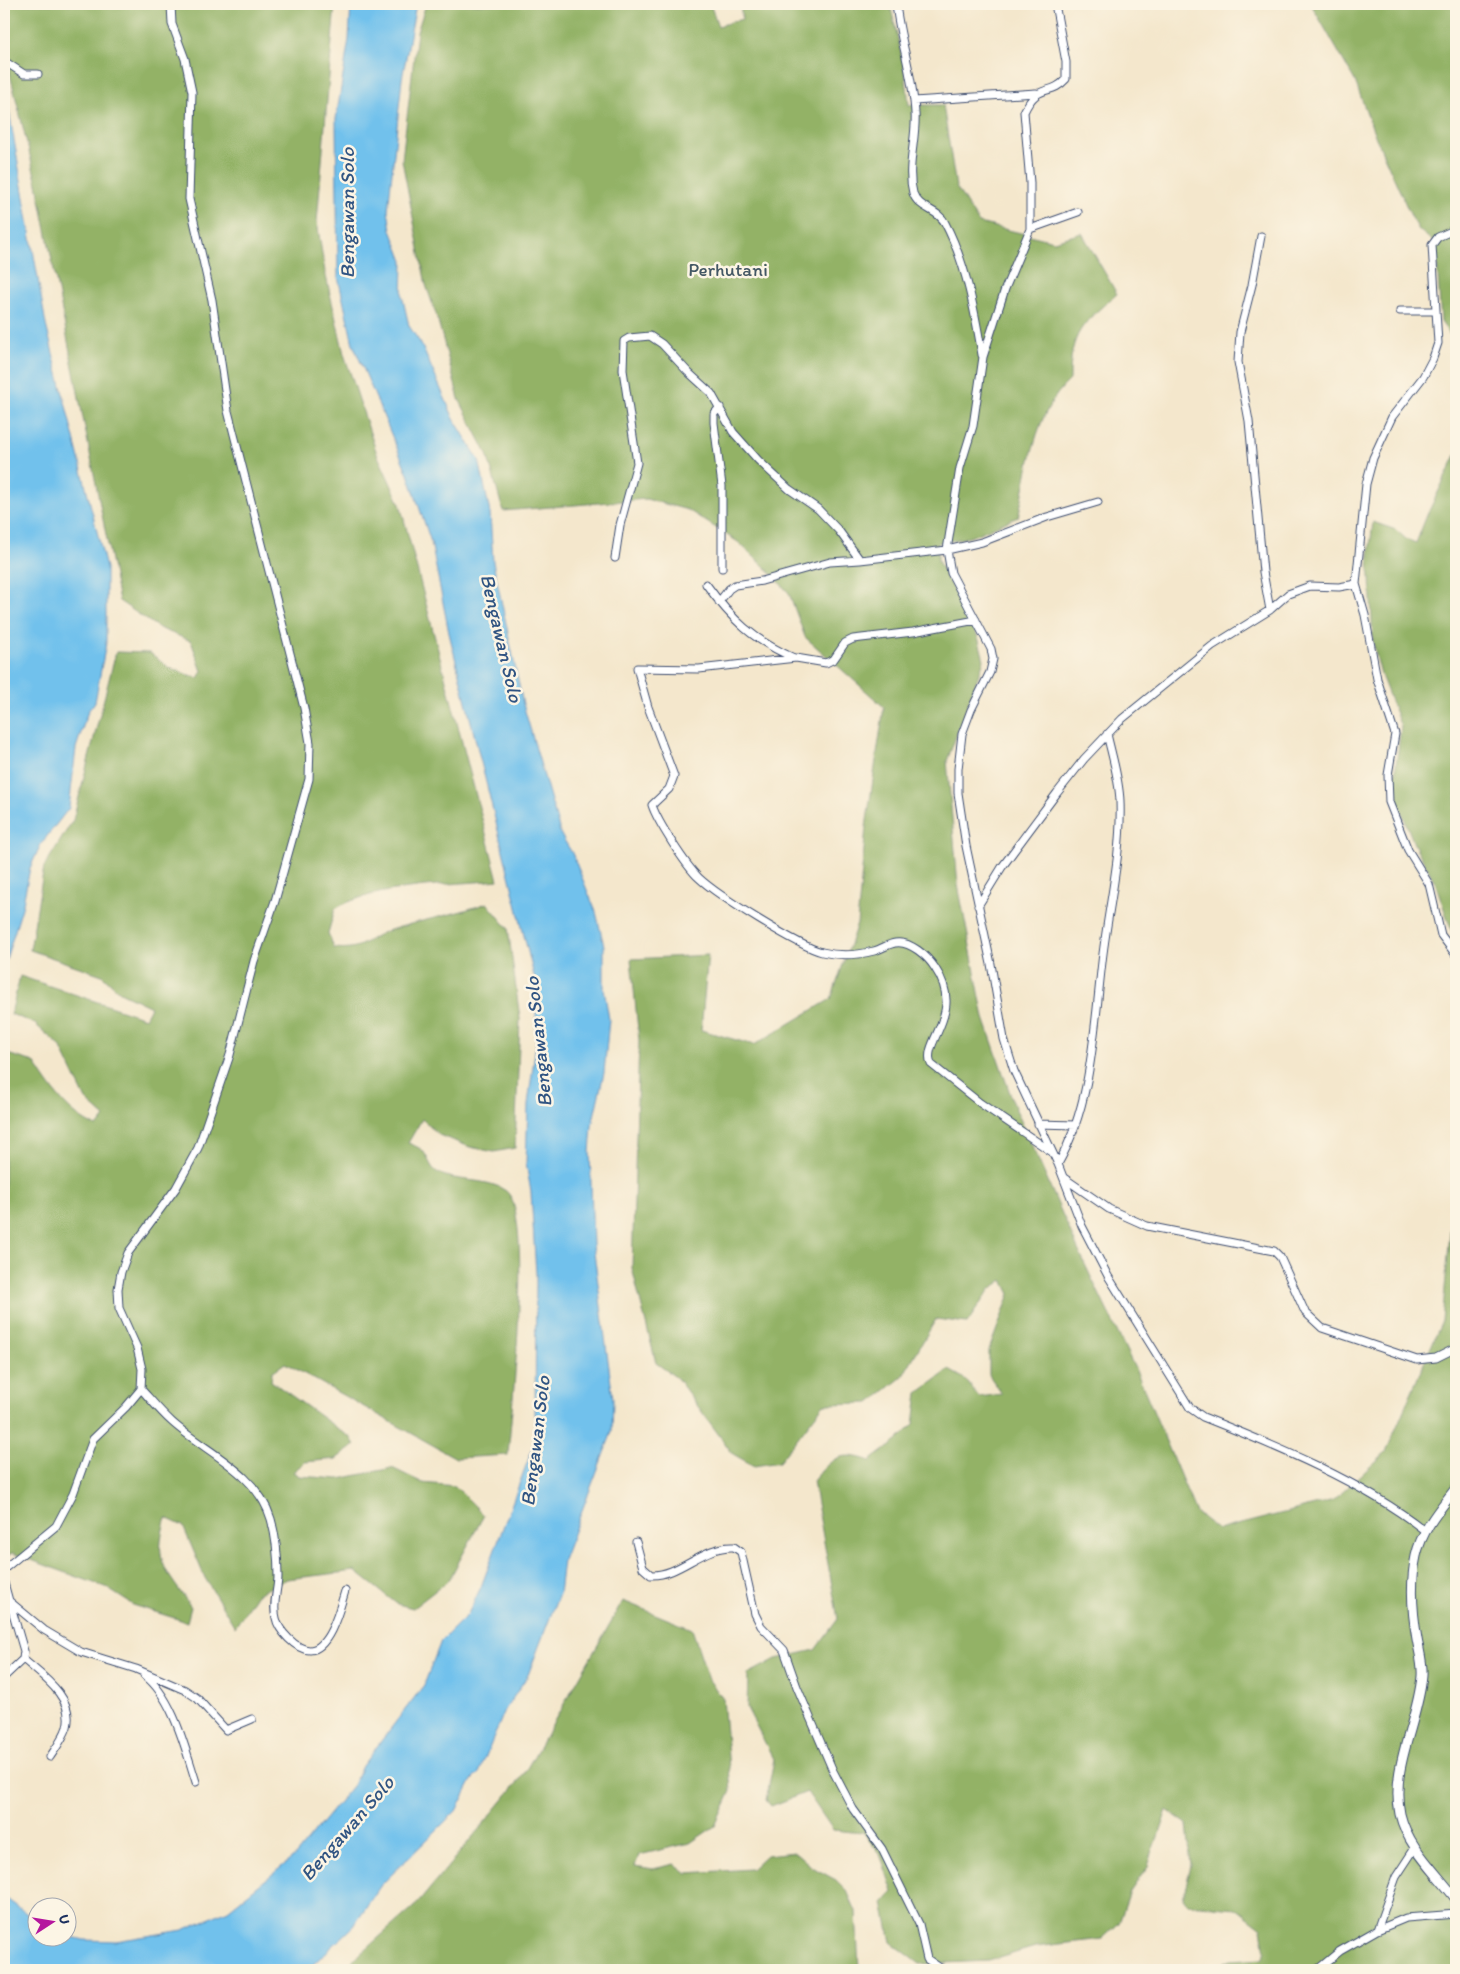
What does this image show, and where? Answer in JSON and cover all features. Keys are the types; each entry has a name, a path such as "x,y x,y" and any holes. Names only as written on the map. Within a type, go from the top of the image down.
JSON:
{"street":[{"path":"4,1569 53,1530 73,1494 94,1439 141,1389 140,1362 119,1308 118,1289 121,1272 128,1253 176,1188 198,1148 230,1055 254,962 275,900 311,766 310,743 302,699 228,411 212,300 192,217 189,189 192,92 185,59 172,24 171,4"},
{"path":"896,4 913,79 916,115 911,176 913,192 916,200 923,207 945,222 969,290 983,357"},
{"path":"914,101 1036,93 1060,85 1066,79 1066,62 1055,4"},
{"path":"4,60 24,74 38,74"},
{"path":"1036,93 1028,102 1024,112 1030,183 1030,229 1005,289 983,357 973,426 960,468 947,550 951,573 991,649 993,659 990,672 971,710 962,734 958,769 958,793 966,846 1004,1038 1014,1070 1058,1164 1082,1226 1108,1276 1190,1408 1203,1417 1336,1476 1387,1504 1424,1530"},
{"path":"1030,229 1078,212"},
{"path":"1456,229 1438,237 1432,245 1438,343 1423,377 1403,400 1392,417 1373,458 1366,484 1356,584 1365,615 1377,678 1395,734 1388,775 1390,802 1408,850 1429,884 1441,935 1456,955"},
{"path":"1261,236 1240,332 1238,362 1250,421 1263,572 1270,610"},
{"path":"1400,311 1436,311"},
{"path":"615,558 620,525 637,463 623,370 624,341 636,337 650,336 658,340 711,393 733,432 758,460 788,489 818,509 860,560"},
{"path":"720,407 714,414 714,423 722,486 722,568"},
{"path":"719,602 728,589 735,585 762,581 830,562 947,550 991,540 1047,516 1098,502"},
{"path":"706,584 734,620 755,638 796,658"},
{"path":"978,906 1002,867 1057,793 1122,719 1212,646 1270,610 1288,594 1302,588 1356,584"},
{"path":"976,620 937,628 853,639 845,643 834,659 826,663 796,658 699,669 639,667 636,669 674,776 670,786 654,801 652,807 672,840 701,880 802,944 821,952 840,954 875,950 899,942 911,946 927,958 944,985 946,1003 942,1024 929,1053 931,1064 973,1098 1052,1152"},
{"path":"1058,1164 1068,1147 1076,1125 1097,1020 1102,960 1117,869 1120,799 1107,734"},
{"path":"1038,1124 1076,1125"},
{"path":"1064,1178 1109,1209 1147,1226 1274,1251 1280,1257 1306,1312 1322,1328 1418,1360 1436,1358 1456,1348"},
{"path":"141,1389 172,1422 232,1466 264,1501 272,1521 278,1569 274,1605 276,1620 281,1629 295,1644 304,1649 312,1650 324,1643 345,1591"},
{"path":"1456,1488 1424,1530 1416,1555 1412,1582 1412,1600 1422,1677 1414,1720 1400,1775 1398,1795 1403,1825 1415,1848 1456,1899"},
{"path":"636,1542 643,1568 651,1575 669,1571 718,1549 734,1547 741,1552 755,1614 761,1626 784,1650 797,1687 842,1789 852,1809 882,1849 919,1924 927,1959 943,1970"},
{"path":"4,1582 23,1642 23,1659 54,1687 68,1711 66,1731 50,1757"},
{"path":"9,1601 44,1630 75,1649 136,1669 192,1694 226,1730 252,1719"},
{"path":"4,1676 23,1659"},
{"path":"136,1669 153,1682 161,1692 196,1782"},
{"path":"1377,1930 1396,1877 1415,1848"},
{"path":"1317,1970 1340,1951 1377,1930 1406,1918 1456,1914"}],"green space":[{"path":"4,4 335,4 317,222 325,272 344,354 377,454 400,504 498,880 414,887 370,895 335,909 328,933 334,948 351,948 363,944 387,931 487,903 508,928 520,1019 515,1148 494,1152 470,1147 439,1135 422,1119 408,1143 422,1150 437,1172 452,1178 499,1187 506,1191 514,1207 519,1236 519,1316 508,1455 456,1458 285,1363 272,1372 271,1381 351,1438 355,1445 336,1459 305,1462 293,1472 299,1476 339,1479 392,1468 423,1483 455,1486 484,1515 449,1580 413,1608 397,1604 355,1571 287,1579 257,1594 235,1627 205,1578 183,1526 166,1518 162,1533 161,1556 169,1575 191,1607 187,1622 133,1605 105,1587 12,1553 4,1558 4,1053 34,1062 61,1100 87,1122 97,1127 105,1117 86,1100 60,1046 35,1024 11,1014 20,976 145,1018 151,1007 120,992 102,975 30,950 44,867 73,820 116,652 150,653 169,668 198,678 202,671 191,641 159,628 119,601 37,184 4,50"},
{"name":"Perhutani","path":"426,4 710,4 718,26 742,19 740,4 890,4 905,70 909,105 943,105 956,187 979,223 1054,241 1082,233 1117,294 1095,313 1080,330 1072,351 1070,380 1058,393 1048,409 1034,444 1018,517 970,537 938,543 938,561 978,637 984,660 947,761 958,885 984,1018 1014,1105 1080,1254 1139,1377 1196,1513 1218,1530 1334,1500 1386,1452 1442,1321 1456,1167 1456,1970 1204,1970 1231,1960 1262,1958 1266,1951 1262,1928 1236,1908 1188,1904 1183,1898 1191,1865 1187,1824 1167,1810 1148,1866 1130,1892 1119,1923 1102,1939 1035,1947 989,1961 920,1964 891,1942 883,1903 893,1892 880,1854 863,1833 833,1830 807,1792 771,1806 766,1800 774,1760 747,1708 748,1674 776,1659 815,1650 838,1619 813,1481 837,1458 851,1456 870,1461 897,1441 914,1424 918,1393 949,1370 965,1379 979,1397 1002,1394 989,1375 989,1350 1010,1294 1003,1280 990,1289 967,1323 936,1319 902,1377 870,1403 824,1404 779,1462 754,1466 733,1454 677,1378 656,1363 632,1268 639,1040 631,959 708,955 701,1030 754,1045 831,999 857,924 866,827 884,707 805,637 789,593 764,566 738,542 688,510 646,499 503,511 487,454 459,399 437,317 426,285 402,160 417,32"},
{"path":"1311,4 1456,4 1456,343 1441,322 1436,244 1419,230 1411,216 1376,138 1355,81"},
{"path":"1456,455 1456,937 1452,932 1435,882 1414,844 1398,802 1395,774 1401,727 1381,675 1373,643 1369,555 1373,522 1396,530 1406,539 1416,543 1427,515"},
{"path":"623,1601 692,1629 709,1680 723,1699 731,1791 715,1826 690,1843 639,1855 635,1866 653,1869 675,1864 687,1873 751,1869 766,1855 795,1852 812,1867 836,1880 847,1891 856,1911 859,1970 342,1970 418,1903 522,1777"}],"water":[{"name":"Bengawan Solo","path":"351,4 416,4 402,79 388,210 391,230 403,261 402,295 409,326 421,344 454,419 479,460 490,513 493,562 523,704 561,835 572,853 596,912 604,946 604,989 609,1019 604,1073 592,1125 590,1152 593,1245 613,1399 612,1432 563,1560 559,1594 528,1675 505,1710 479,1773 472,1780 456,1811 381,1885 351,1929 307,1970 4,1970 4,1897 28,1914 28,1946 78,1946 78,1938 116,1941 183,1930 228,1910 295,1856 353,1785 362,1766 424,1685 441,1641 468,1614 481,1587 534,1444 536,1274 531,1192 526,1163 528,1104 536,1044 536,984 449,633 431,542 408,474 353,344 338,277 336,119 349,39"},
{"path":"4,95 8,105 46,325 106,568 106,643 95,702 88,711 76,748 69,808 41,844 30,868 22,908 4,966"}]}
